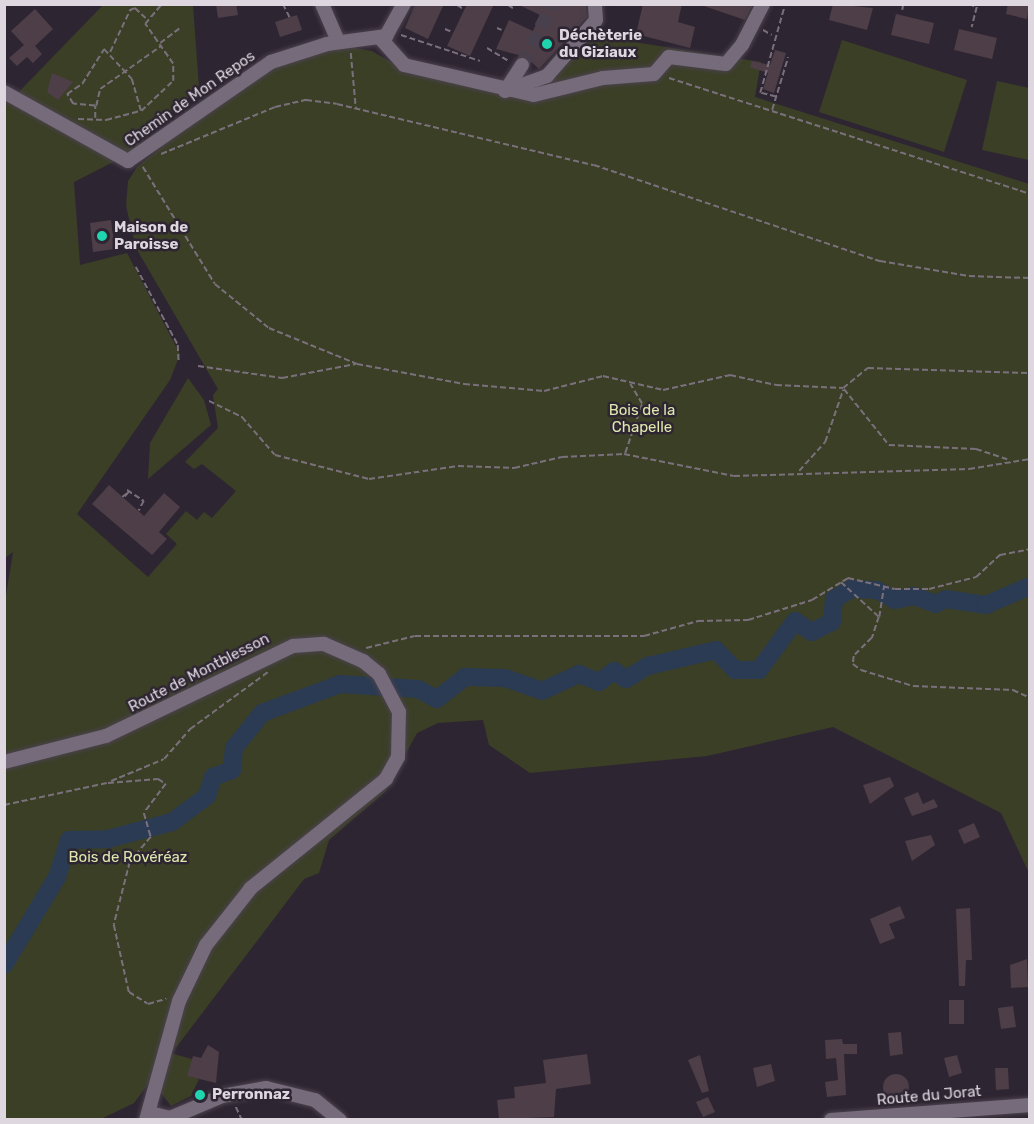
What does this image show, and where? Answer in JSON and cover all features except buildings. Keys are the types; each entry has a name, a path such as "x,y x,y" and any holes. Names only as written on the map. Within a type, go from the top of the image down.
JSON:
{"street":[{"path":"324,9 332,42 380,38 390,32 404,4"},
{"path":"505,91 547,76 596,20 595,4"},
{"path":"380,38 404,65 505,91 534,95 603,78 654,74 669,57 729,62 763,4"},
{"name":"Chemin de Mon Repos","path":"4,92 128,161 235,83 271,62 332,42"},
{"path":"505,91 522,65"},
{"name":"Route de Montblesson","path":"4,762 106,736 278,651 324,644 351,655 379,674 393,696 401,727 398,757 386,779 251,888 192,968 181,997 148,1116"},
{"path":"148,1116 170,1118 222,1096 266,1088 315,1100 340,1119"},
{"name":"Route du Jorat","path":"831,1119 1029,1105"}],"path":[{"path":"148,20 162,4"},
{"path":"283,4 290,18"},
{"path":"776,97 760,93 785,4"},
{"path":"902,10 903,4"},
{"path":"969,4 976,8 972,27"},
{"path":"457,5 462,8"},
{"path":"508,5 513,8"},
{"path":"70,118 95,118 141,111 156,102 173,81 173,64 148,20 135,8 130,10 110,52"},
{"path":"95,118 95,106 100,89 127,71 180,28"},
{"path":"445,28 452,32"},
{"path":"497,28 502,30"},
{"path":"397,33 480,61"},
{"path":"487,48 509,60"},
{"path":"95,106 73,104 67,94 82,84 104,49 110,52 127,71 141,111"},
{"path":"356,109 351,51 357,49"},
{"path":"772,111 788,57"},
{"path":"654,74 1029,194"},
{"path":"155,155 285,105 306,100 356,109 594,165 880,261 969,276 1029,278"},
{"path":"144,164 141,171 178,219 193,255 215,284 268,328 357,364 464,384 544,391 603,376 663,390 730,375 776,385 843,388 889,445 976,449 1009,460"},
{"path":"136,267 178,345 179,362"},
{"path":"198,366 282,378 357,364"},
{"path":"799,472 825,442 843,388 868,368 1029,373"},
{"path":"624,454 642,404 630,384"},
{"path":"209,401 242,417 275,455 369,479 458,466 514,468 562,457 624,454 734,476 799,472 969,469 1009,460 1029,459"},
{"path":"123,497 127,490 144,501 139,511"},
{"path":"351,655 382,640 415,636 644,636 698,621 748,620 812,600 840,581 864,578 884,585 929,589 976,577 1000,555 1029,549"},
{"path":"840,581 850,594 872,605 879,617"},
{"path":"884,585 879,617 872,638 854,656 853,664 861,670 913,686 1013,690 1029,698"},
{"path":"108,783 164,759 190,729 271,669"},
{"path":"4,805 108,783 158,779 166,784 144,813 151,837 130,862 114,925 129,992 148,1004 181,997"},
{"path":"232,1098 242,1119"}],"green space":[{"name":"Bois de la Chapelle","path":"103,5 193,5 199,87 129,154 74,182 80,265 127,253 180,354 170,380 77,514 148,577 177,544 166,534 186,511 197,520 204,512 212,518 236,491 202,464 194,469 185,462 218,428 213,395 218,389 136,248 126,206 128,181 137,167 196,118 277,66 324,50 355,48 372,51 411,74 479,87 543,88 586,37 621,40 761,62 755,97 1029,184 1029,873 1001,813 833,727 707,756 530,773 489,745 483,720 438,723 417,733 385,792 329,840 319,873 304,879 134,1103 101,1119 5,1119 4,608 13,552 5,558 4,93 15,96"},
{"path":"842,40 967,80 944,152 819,112"},
{"path":"997,81 1029,88 1029,160 982,150"},
{"path":"188,378 204,400 211,425 148,479 150,443"},
{"path":"170,1053 192,1059 188,1076 199,1079 191,1096 171,1106 161,1093"}],"waterway":[{"path":"4,965 57,877 69,840 108,839 172,822 207,796 213,777 232,770 234,748 262,713 340,684 418,689 437,699 465,677 505,678 542,691 579,674 599,682 614,671 626,679 648,666 716,650 735,670 759,670 795,621 812,632 832,622 834,599 851,589 877,590 895,600 914,596 936,604 946,599 986,605 1030,586"}],"tunnel":[{"path":"522,65 553,4"}],"place":[{"name":"Déchèterie du Giziaux","path":"547,44"},
{"name":"Maison de Paroisse","path":"102,236"},
{"name":"Perronnaz","path":"200,1095"}],"park label":[{"name":"Bois de Rovéréaz","path":"128,858"}]}
